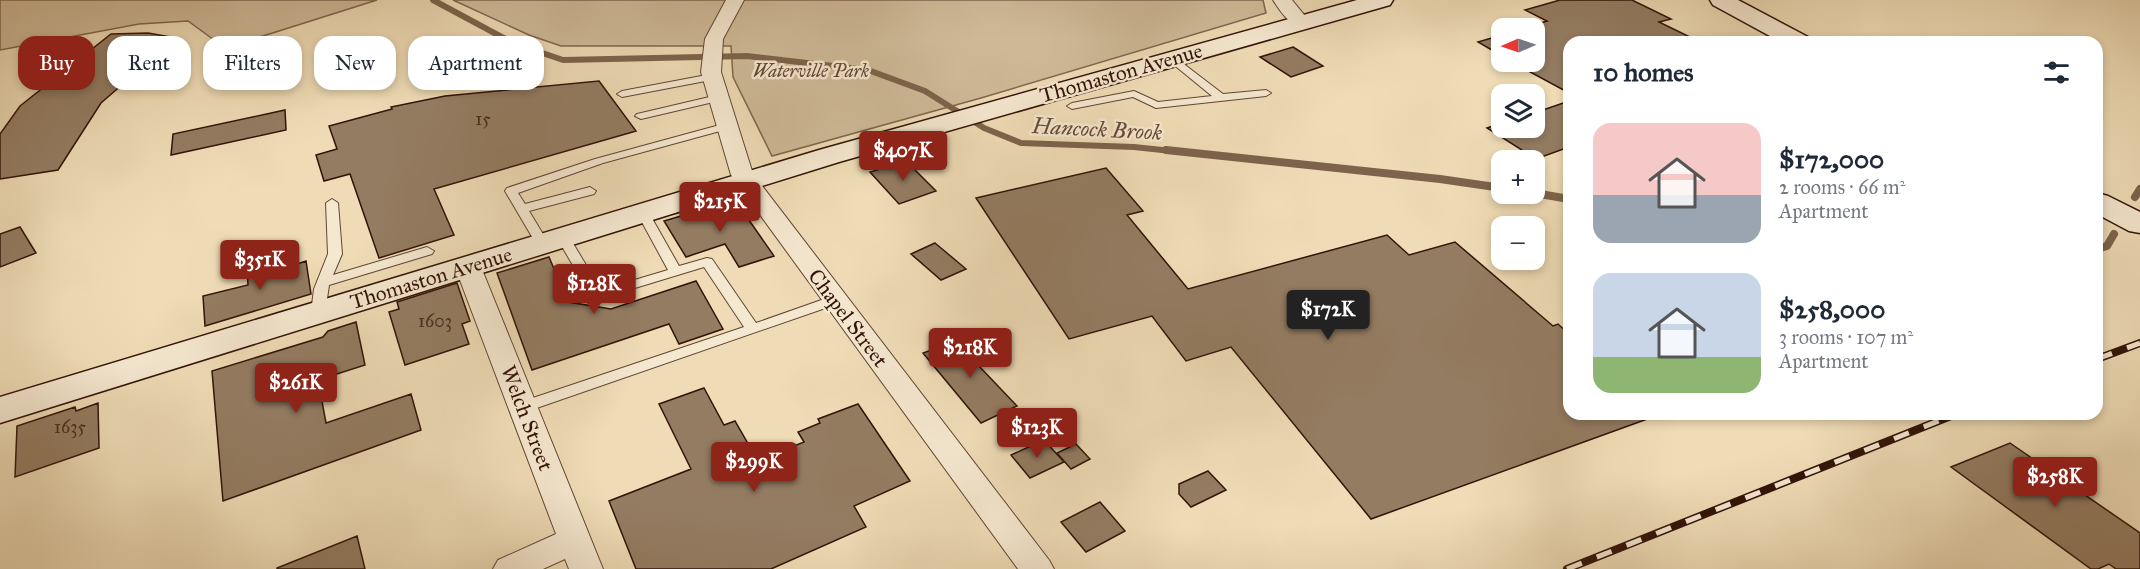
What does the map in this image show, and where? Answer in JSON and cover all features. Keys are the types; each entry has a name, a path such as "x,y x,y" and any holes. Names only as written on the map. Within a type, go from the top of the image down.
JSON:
{"main road":[{"name":"Thomaston Avenue","path":"0,410 321,298 468,267 984,112 1382,0"},
{"path":"1721,0 1788,36"},
{"path":"2103,205 2140,224"}],"street":[{"path":"712,63 718,31 735,0"},
{"path":"1282,0 1301,22"},
{"name":"Chapel Street","path":"712,63 718,98 738,167 746,182 1037,569"},
{"name":"Welch Street","path":"468,267 581,555"},
{"path":"510,569 581,555"}],"lane":[{"path":"1172,58 1221,98"},
{"path":"622,94 712,63"},
{"path":"1072,106 1134,94 1156,105 1266,93"},
{"path":"641,116 718,98"},
{"path":"727,126 599,161 511,191 521,209 553,241 597,295 707,261 753,329"},
{"path":"521,209 590,191"},
{"path":"321,298 335,254 332,203"},
{"path":"643,213 675,271"},
{"path":"321,298 427,251"},
{"path":"523,407 835,300"}],"green space":[{"path":"0,0 377,0 263,36 209,36 188,21 139,24 75,36 18,36 18,47 0,50"},
{"name":"Waterville Park","path":"453,0 1263,0 1266,13 981,98 772,156 733,77 731,46 561,46 544,40 544,36 529,35"}],"building":[{"path":"1560,0 1632,0 1671,19 1659,22 1688,36 1563,36 1563,90 1530,72 1545,72 1545,22 1547,21 1525,10"},
{"path":"148,33 165,36 108,36 111,34"},
{"path":"107,37 107,90 116,90 101,103 58,170 0,179 0,134 20,106 40,90 95,90 95,47"},
{"path":"1491,38 1491,50 1478,42"},
{"path":"1293,47 1323,66 1291,77 1260,57"},
{"path":"599,81 636,131 434,189 454,235 379,258 350,174 324,181 316,155 337,149 329,126 392,109 391,107 445,96 507,90 544,90 544,86"},
{"path":"1563,103 1563,149 1545,156 1545,150 1522,150 1503,138 1545,138 1545,109"},
{"path":"285,110 286,130 171,155 173,134"},
{"path":"906,161 936,191 899,204 870,172"},
{"path":"1106,168 1143,211 1127,215 1188,289 1387,235 1409,255 1455,242 1553,326 1558,324 1563,329 1563,420 1645,420 1371,519 1231,347 1186,361 1152,316 1069,339 976,198"},
{"path":"735,200 774,256 739,267 725,244 686,257 664,221"},
{"path":"20,227 36,253 0,267 0,234"},
{"path":"935,243 966,269 941,280 911,254"},
{"path":"289,257 290,260 296,258 297,264 306,261 311,294 205,326 203,296 248,285 247,269"},
{"path":"549,257 568,302 611,309 696,281 723,329 679,344 669,324 532,370 497,273"},
{"path":"457,283 470,321 462,324 469,344 405,365 389,312 399,309 397,302"},
{"path":"356,322 365,365 318,380 326,423 411,394 421,430 223,501 212,371 323,337 328,331"},
{"path":"967,337 986,362 978,365 1017,406 981,423 923,353"},
{"path":"704,388 724,425 735,421 758,461 804,442 798,432 820,423 818,419 858,404 910,481 854,506 866,527 771,569 636,569 609,501 691,469 659,404"},
{"path":"98,403 99,448 15,477 17,426 75,407 76,411"},
{"path":"1044,440 1064,462 1030,478 1011,455"},
{"path":"2010,443 2140,533 2140,569 2116,569 2109,564 2098,569 2091,569 1951,467"},
{"path":"1076,444 1090,459 1071,469 1057,453"},
{"path":"1208,471 1226,490 1191,507 1179,494 1179,484"},
{"path":"1100,502 1125,531 1086,552 1061,522"},
{"path":"357,536 365,569 277,569 277,568"}],"waterway":[{"name":"Hancock Brook","path":"433,0 513,43 563,60 747,56 868,70 925,91 984,128 1021,143 1134,147 1181,152"},
{"name":"Hancock Brook","path":"1166,150 1491,186"},
{"name":"Hancock Brook","path":"2135,197 2140,189"},
{"name":"Hancock Brook","path":"1545,195 1563,198"},
{"name":"Hancock Brook","path":"2103,247 2107,246 2114,234"}],"railway":[{"path":"2103,357 2140,343"},
{"path":"1567,569 1941,420"}]}
